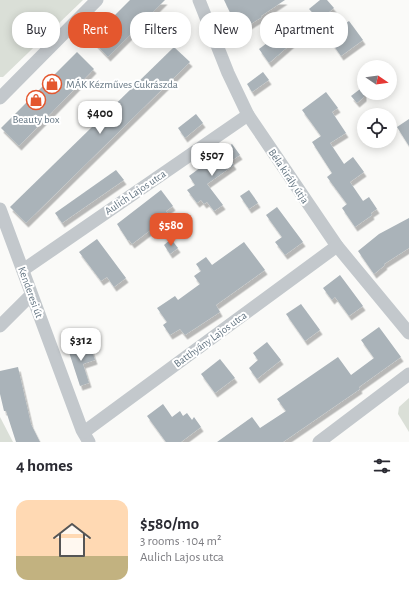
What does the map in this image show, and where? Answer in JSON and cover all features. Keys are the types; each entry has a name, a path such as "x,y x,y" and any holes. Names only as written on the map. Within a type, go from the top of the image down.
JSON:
{"street":[{"path":"0,98 97,0"},
{"name":"Béla király útja","path":"199,0 228,73 248,115 337,246 409,333"},
{"name":"Aulich Lajos utca","path":"23,270 248,115"},
{"name":"Kenderesi út","path":"0,209 31,295 87,437"},
{"name":"Batthyány Lajos utca","path":"87,437 337,246"},
{"path":"0,326 31,295"},
{"path":"319,442 409,374"}],"shaded area":[{"path":"0,0 83,0 71,12 68,12 68,14 60,22 60,12 12,12 12,48 33,48 3,77 0,77"},
{"path":"409,398 409,432 398,414 399,407"},
{"path":"0,417 13,442 0,442"}],"building":[{"path":"130,0 165,0 153,12 130,12 130,35 122,43 122,12 118,12"},
{"path":"224,0 285,0 267,12 260,12 260,18 252,23 252,12 230,12"},
{"path":"320,0 327,0 334,8 329,12 312,12 309,9"},
{"path":"349,21 363,40 341,56 335,48 348,48"},
{"path":"100,48 117,48 108,57"},
{"path":"173,48 175,48 190,62 26,223 10,207"},
{"path":"260,48 286,48 269,63 259,49"},
{"path":"77,52 94,69 19,146 1,128"},
{"path":"263,72 269,80 252,92 247,84"},
{"path":"357,91 357,100 360,100 357,103 351,96"},
{"path":"326,92 338,108 332,112 346,133 330,143 344,164 353,157 364,172 350,182 363,201 369,197 377,209 371,213 372,215 355,227 342,208 347,204 327,177 332,173 312,142 321,136 302,110"},
{"path":"196,114 203,123 185,138 178,128"},
{"path":"409,119 409,146 397,127"},
{"path":"232,144 240,155 231,161 234,165 207,184 223,205 214,211 207,202 204,204 201,200 197,203 187,190 195,185 189,176"},
{"path":"116,170 124,180 62,223 55,213"},
{"path":"161,190 173,206 166,211 169,216 132,244 129,240 128,241 117,224"},
{"path":"249,190 258,203 249,209 240,196"},
{"path":"277,207 303,242 285,255 275,242 282,237 266,215"},
{"path":"409,218 409,248 384,264 385,265 374,274 358,251 379,234"},
{"path":"97,239 126,278 114,287 107,277 101,281 79,252"},
{"path":"171,239 178,248 170,254 164,245"},
{"path":"244,242 265,270 216,305 220,312 185,335 180,329 170,335 163,325 167,322 157,308 175,296 178,300 200,284 194,276 201,271 196,264 206,257 212,265"},
{"path":"340,275 363,306 349,316 335,297 332,300 323,288"},
{"path":"301,304 320,330 305,341 286,314"},
{"path":"379,327 401,357 359,387 360,389 283,442 217,442 252,417 260,428 286,411 277,399 338,357 351,375 374,358 361,340"},
{"path":"267,342 281,360 257,379 249,368 258,360 253,353"},
{"path":"83,343 85,350 91,348 95,360 83,364 89,383 80,386 68,349"},
{"path":"220,359 235,378 215,393 201,374"},
{"path":"18,367 31,424 40,442 16,442 6,411 4,411 0,394 0,371"},
{"path":"163,404 172,417 180,411 183,416 187,413 192,420 194,417 201,427 181,442 166,442 147,416"}],"place":[{"name":"MÁK Kézműves Cukrászda","path":"52,84"},
{"name":"Beauty box","path":"36,100"}]}
